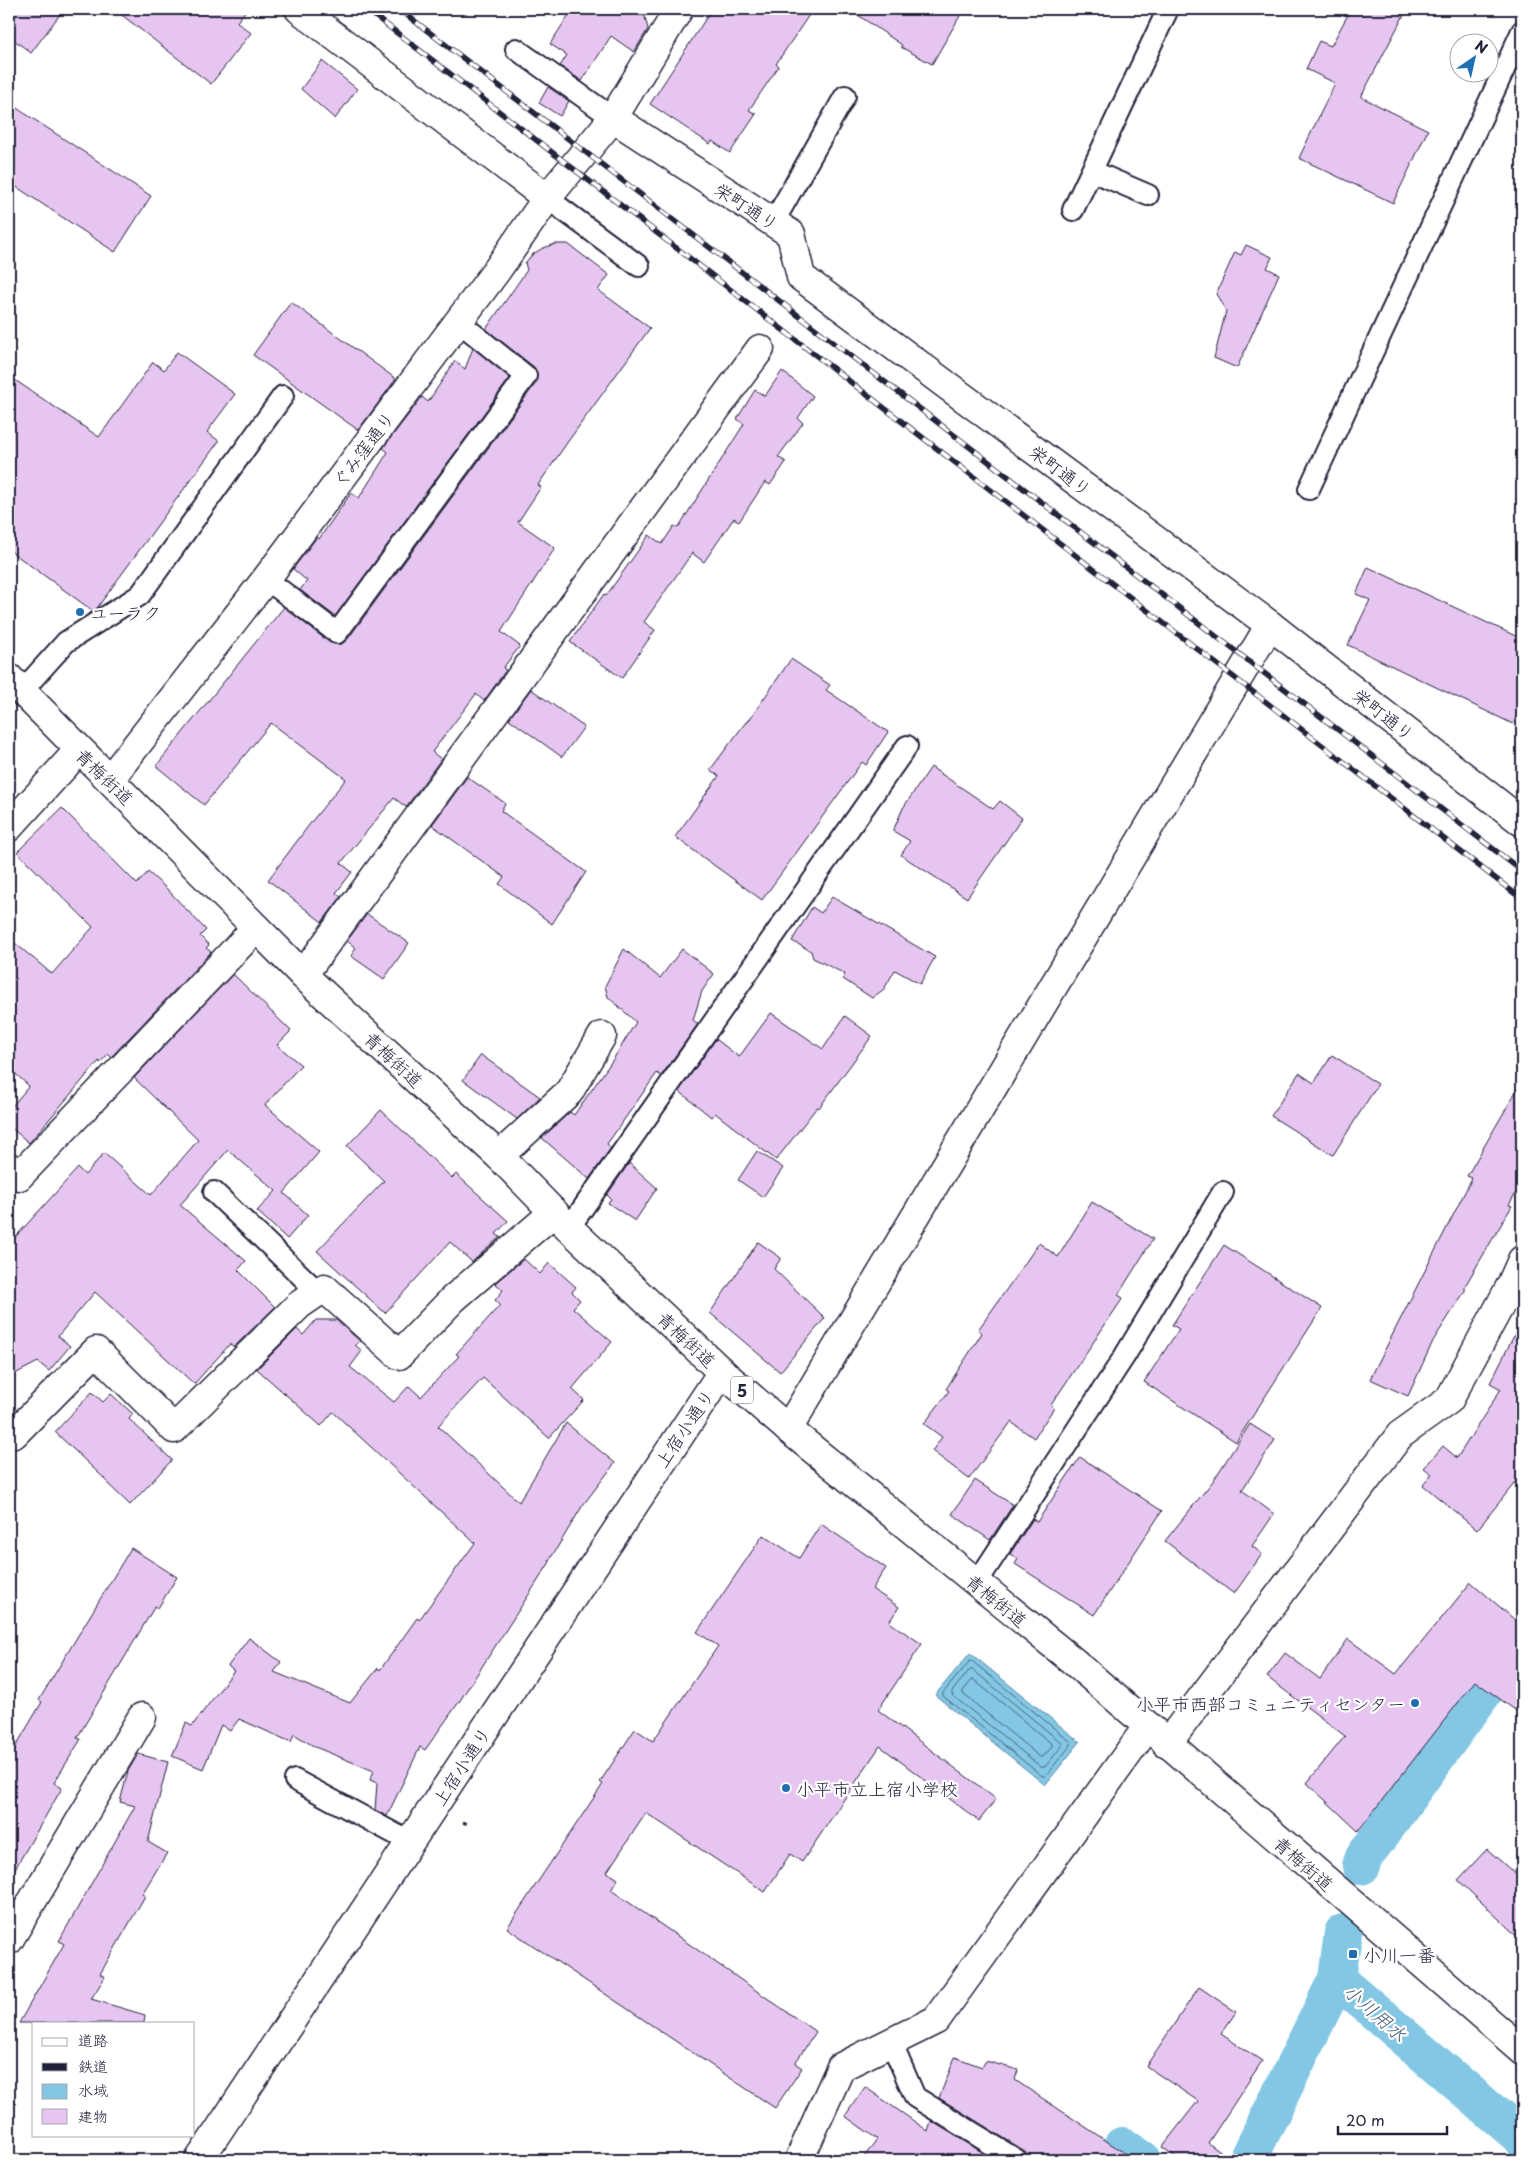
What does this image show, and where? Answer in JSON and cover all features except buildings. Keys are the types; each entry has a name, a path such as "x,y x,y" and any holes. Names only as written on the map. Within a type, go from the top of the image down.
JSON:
{"street":[{"path":"300,9 547,198"},
{"name":"ぐみ窪通り","path":"110,779 266,579 459,322 547,198 613,118 677,10"},
{"name":"栄町通り","path":"613,118 790,234 800,277 1270,625 1522,822"},
{"path":"303,975 760,349"},
{"path":"788,1430 1270,625"},
{"name":"青梅街道","path":"15,685 303,975 499,1156 561,1220 722,1372 788,1430 1073,1661 1522,2050"},
{"path":"9,826 78,750"},
{"path":"9,1167 19,1176 256,928"},
{"path":"499,1156 569,1092 602,1036"},
{"path":"9,1432 14,1434 96,1351 174,1429 299,1305 324,1288 400,1355 453,1299 561,1220"},
{"path":"798,2160 841,2067 936,2020 1157,1735 1400,1435 1449,1400 1516,1290 1522,1260"},
{"name":"上宿小通り","path":"199,2160 722,1372"},
{"path":"9,1940 142,1717"}],"lane":[{"path":"1074,210 1168,9"},
{"path":"1309,489 1522,30"},
{"path":"516,49 613,118"},
{"path":"774,223 845,96"},
{"path":"1092,171 1148,195"},
{"path":"547,198 639,266"},
{"path":"266,579 336,633 526,376 459,322"},
{"path":"15,685 66,642 140,595 282,396"},
{"path":"561,1220 907,746"},
{"path":"214,1192 318,1292"},
{"path":"976,1584 1124,1357 1223,1192"},
{"path":"295,1780 410,1842"},
{"path":"891,2042 915,2097 1018,2160"}],"water":[{"path":"970,1653 1080,1742 1045,1785 935,1695"}],"waterway":[{"name":"小川用水","path":"1361,1866 1364,1857 1522,1639"},
{"path":"1337,1979 1343,1933"},
{"name":"小川用水","path":"1248,2160 1337,1979 1522,2138"},
{"name":"小川用水","path":"1115,2160 1122,2146 1143,2160"}],"railway":[{"path":"366,9 1522,899"},
{"path":"399,9 1522,871"}],"place":[{"name":"ユーラク","path":"80,612"},
{"name":"小平市西部コミュニティセンター","path":"1415,1703"},
{"name":"小平市立上宿小学校","path":"786,1788"},
{"name":"小川一番","path":"1353,1954"}]}
